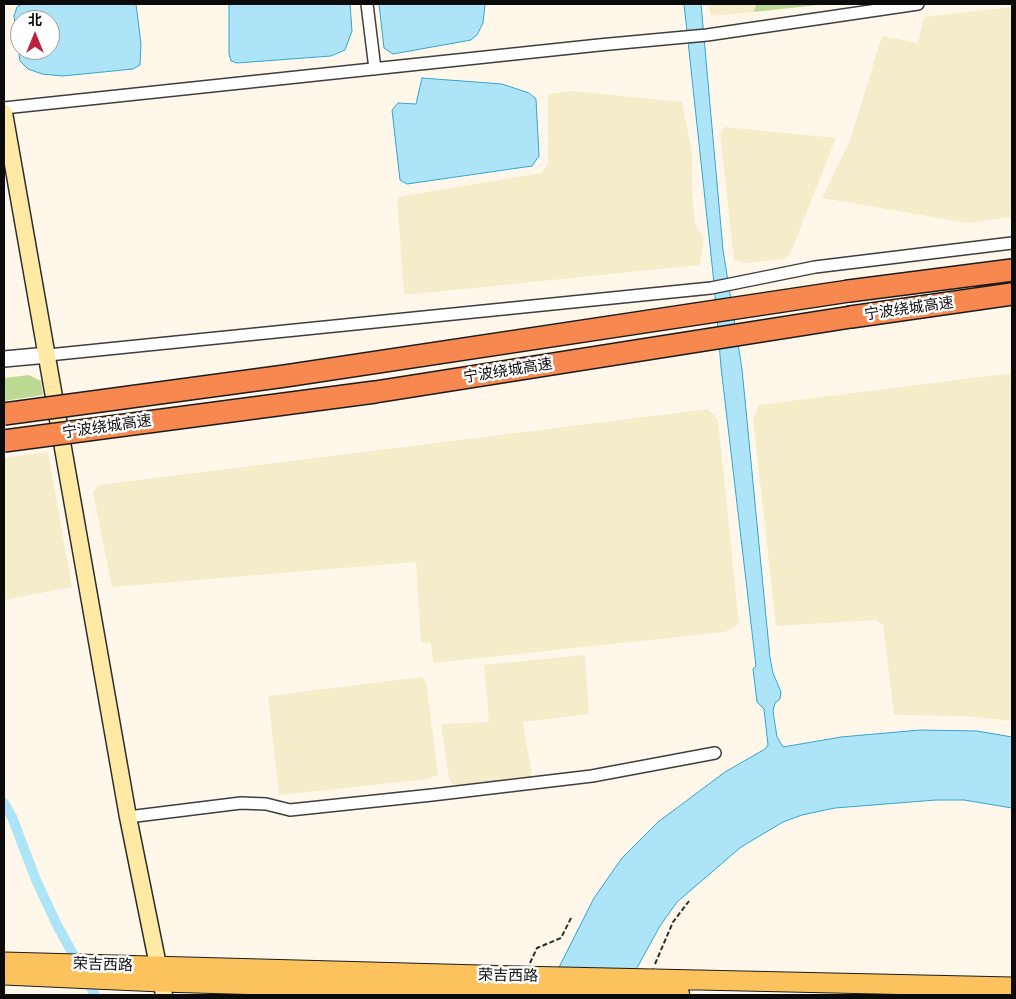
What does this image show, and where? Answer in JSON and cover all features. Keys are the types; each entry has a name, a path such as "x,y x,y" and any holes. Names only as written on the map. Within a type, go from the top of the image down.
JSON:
{"highway":[{"name":"宁波绕城高速","path":"4,414 285,376 849,291 1012,270"},
{"name":"宁波绕城高速","path":"4,440 375,392 851,317 1012,294"},
{"path":"851,317 1012,303"}],"main road":[{"path":"4,113 128,817 161,982"},
{"name":"荣吉西路","path":"4,962 161,982 519,977 1012,987"},
{"name":"荣吉西路","path":"4,975 69,971"},
{"name":"荣吉西路","path":"653,979 680,995"}],"street":[{"path":"368,4 375,69"},
{"path":"4,108 707,35 885,6 918,4"},
{"path":"4,359 711,288 734,285 816,267 1012,243"},
{"path":"128,817 241,803 266,804 290,810 432,795 592,776 715,753"}],"path":[{"path":"653,979 673,922 689,901"},
{"path":"519,977 537,948 561,938 572,916"}],"shaded area":[{"path":"708,4 756,4 754,12 711,16"},
{"path":"1012,7 1012,217 968,223 822,198 850,140 882,36 918,43 924,17"},
{"path":"573,91 682,102 692,153 692,192 695,224 704,238 700,265 404,295 397,197 541,173 548,163 548,94"},
{"path":"725,127 836,138 791,252 785,259 745,263 734,260 720,133"},
{"path":"1012,373 1012,721 964,716 894,715 883,625 876,620 776,626 753,418 759,405"},
{"path":"708,409 718,420 739,624 725,632 433,663 431,643 421,642 416,562 112,587 93,492 98,485"},
{"path":"48,452 72,587 4,600 4,458"},
{"path":"585,655 589,714 523,722 533,780 461,787 453,784 449,779 441,724 489,722 484,665"},
{"path":"422,677 426,682 438,774 429,779 279,795 268,696"}],"green space":[{"path":"756,4 827,4 754,12"},
{"path":"29,375 41,381 43,395 4,401 4,378"}],"water":[{"path":"22,4 136,4 141,44 140,65 133,69 63,76 42,74 28,69 20,60 60,60 60,10 16,10"},
{"path":"229,4 350,4 352,31 345,50 331,56 237,63 231,61 229,54"},
{"path":"379,4 485,4 483,23 477,35 471,40 393,54 384,48"},
{"path":"684,4 701,4 723,250 742,369 770,658 773,673 781,692 780,699 775,703 773,711 777,737 783,747 841,737 920,730 977,731 1012,737 1012,808 964,800 936,800 835,808 802,815 783,822 741,847 677,902 660,926 622,995 545,995 594,898 622,858 658,822 725,772 765,749 768,745 764,709 757,702 753,669 756,666 721,367 714,283"},
{"path":"422,78 502,84 529,93 536,99 539,156 532,166 407,184 400,180 392,110 398,103 416,104"}],"waterway":[{"path":"4,803 12,817 36,880 57,925 79,965"},
{"path":"86,978 95,995"}]}
